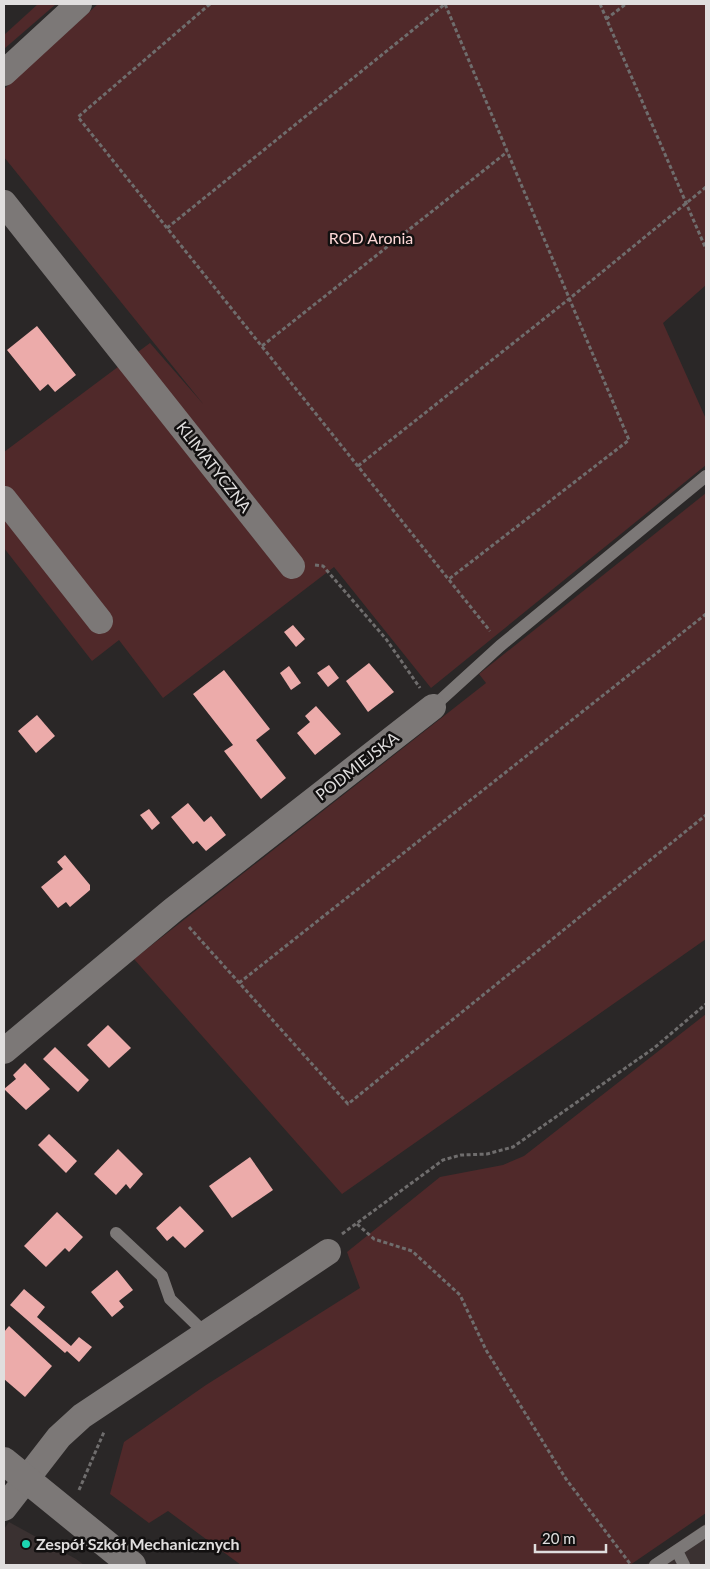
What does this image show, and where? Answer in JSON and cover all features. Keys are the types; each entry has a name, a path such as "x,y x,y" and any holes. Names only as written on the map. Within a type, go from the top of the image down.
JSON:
{"street":[{"path":"4,73 79,4"},
{"name":"KLIMATYCZNA","path":"4,203 292,566"},
{"path":"4,499 100,621"},
{"name":"PODMIEJSKA","path":"4,1051 174,910 433,707"},
{"path":"4,1508 25,1478 59,1437 82,1416 328,1252"},
{"path":"4,1462 132,1565"}],"lane":[{"name":"PODMIEJSKA","path":"433,707 500,646 706,476"},
{"path":"116,1233 162,1276 170,1300 206,1334"},
{"path":"655,1565 706,1531"},
{"path":"677,1550 684,1565"}],"path":[{"path":"210,4 78,117 500,646"},
{"path":"167,228 444,4 629,440 448,579"},
{"path":"600,4 706,249"},
{"path":"606,20 626,4"},
{"path":"262,346 507,152"},
{"path":"358,466 569,299 706,187"},
{"path":"292,566 308,564 323,566 386,639 433,707"},
{"path":"239,983 706,614"},
{"path":"174,910 348,1104 706,815"},
{"path":"328,1252 339,1235 357,1224 443,1160 461,1154 487,1154 513,1147 654,1048 706,1004"},
{"path":"357,1224 374,1239 412,1251 460,1295 486,1350 566,1479 631,1565"},
{"path":"63,1509 81,1488 106,1428"}],"shaded area":[{"name":"Zespół Szkół Mechanicznych","path":"9,1522 84,1565 4,1565 4,1529"},
{"path":"706,1523 706,1565 645,1565"}],"green space":[{"path":"38,4 56,4 4,49 4,35"},
{"name":"ROD Aronia","path":"98,4 706,4 706,285 663,323 706,419 706,465 431,688 334,567 163,698 119,640 92,661 4,548 4,452 150,343 204,405 4,157 4,89"},
{"path":"706,493 706,939 342,1194 134,959 486,683 479,674"},
{"path":"706,1014 706,1513 630,1565 241,1565 168,1511 149,1523 110,1494 124,1442 206,1385 360,1288 347,1252 440,1177 503,1165 524,1156"}],"building":[{"path":"37,326 76,375 55,392 48,384 40,391 7,350"},
{"path":"293,625 305,639 296,647 284,632"},
{"path":"369,663 394,692 368,712 346,681"},
{"path":"329,665 339,678 328,687 317,673"},
{"path":"289,666 301,683 291,690 280,673"},
{"path":"224,670 270,729 256,740 286,778 261,799 224,751 233,745 193,694"},
{"path":"316,706 341,734 315,755 297,733 310,722 305,716"},
{"path":"37,715 55,736 36,753 18,731"},
{"path":"188,803 204,822 211,816 226,835 206,851 197,841 193,844 171,817"},
{"path":"149,809 160,823 152,830 140,815"},
{"path":"65,855 90,885 90,890 70,907 66,902 58,908 41,887 63,869 57,862"},
{"path":"108,1025 131,1048 109,1068 87,1045"},
{"path":"55,1047 89,1080 78,1092 43,1059"},
{"path":"25,1063 50,1089 26,1110 4,1089 16,1079 13,1075"},
{"path":"49,1134 77,1161 66,1173 38,1145"},
{"path":"118,1149 143,1174 130,1189 126,1184 116,1195 94,1174"},
{"path":"250,1157 273,1190 232,1218 209,1186"},
{"path":"180,1206 204,1231 185,1248 173,1236 167,1241 156,1228"},
{"path":"57,1212 83,1237 69,1252 65,1248 46,1267 24,1246"},
{"path":"117,1270 133,1290 119,1301 124,1307 112,1317 91,1292"},
{"path":"24,1289 45,1307 37,1317 71,1346 79,1337 92,1347 79,1362 67,1351 65,1353 10,1305"},
{"path":"9,1326 52,1366 25,1397 4,1379 4,1332"}],"place":[{"name":"Zespół Szkół Mechanicznych","path":"26,1544"}]}
